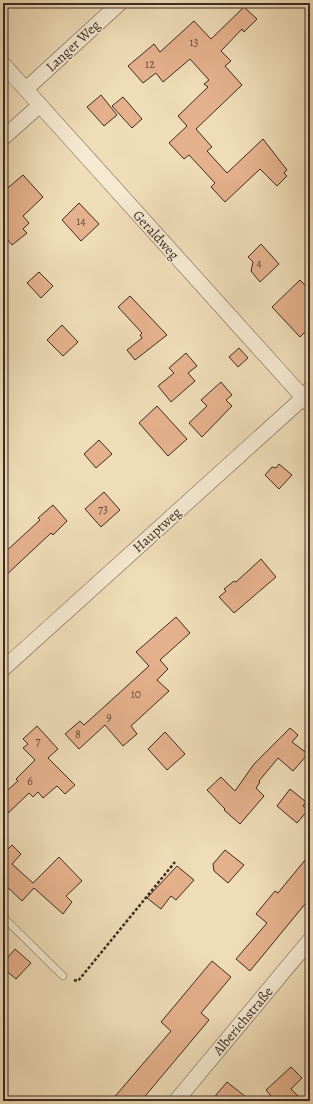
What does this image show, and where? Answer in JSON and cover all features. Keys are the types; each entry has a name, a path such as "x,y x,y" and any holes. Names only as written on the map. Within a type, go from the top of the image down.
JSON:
{"street":[{"name":"Langer Weg","path":"26,90 120,3"},
{"name":"Geraldweg","path":"3,64 308,397"},
{"path":"3,138 40,105"},
{"name":"Hauptweg","path":"3,669 308,397"},
{"name":"Alberichstraße","path":"176,1101 310,940"}],"lane":[{"path":"3,917 63,976"}],"path":[{"path":"63,976 78,981 175,862"}],"building":[{"path":"244,7 257,19 244,32 242,29 221,51 231,61 225,66 242,85 196,129 212,147 207,151 227,173 263,139 287,170 284,173 287,176 277,186 260,169 225,202 211,187 215,183 189,155 184,159 169,143 187,126 178,116 208,87 204,84 209,80 190,59 163,82 156,73 143,83 128,66 154,44 160,52 194,21 211,39"},
{"path":"101,95 117,115 104,126 87,107"},
{"path":"123,97 142,119 132,128 112,106"},
{"path":"23,175 43,197 23,216 29,223 23,229 27,233 12,245 3,234 3,192"},
{"path":"79,203 99,224 81,241 62,220"},
{"path":"261,244 279,264 260,282 251,271 253,262 248,257"},
{"path":"39,272 53,286 41,298 27,283"},
{"path":"300,280 310,291 310,327 300,337 272,307"},
{"path":"130,296 167,335 135,360 127,350 142,338 140,335 142,333 118,307"},
{"path":"62,325 78,342 63,356 47,340"},
{"path":"239,348 248,358 238,367 229,357"},
{"path":"186,353 197,366 188,373 195,381 171,402 158,386 174,373 169,368"},
{"path":"221,382 232,395 226,400 232,406 202,437 189,423 207,406 201,400"},
{"path":"157,406 187,439 168,456 139,423"},
{"path":"99,440 112,454 96,468 84,454"},
{"path":"279,464 292,475 279,489 265,475 272,467 276,468"},
{"path":"104,492 120,510 101,527 85,509"},
{"path":"53,505 67,521 53,535 51,533 3,578 3,554 40,520 38,518"},
{"path":"261,559 276,577 234,613 219,597 226,591 224,589 234,581 236,582"},
{"path":"176,617 190,633 160,660 168,669 157,680 169,691 131,726 137,734 123,746 105,725 79,749 65,734 80,721 84,725 149,666 136,652"},
{"path":"37,726 58,749 48,758 75,785 65,794 57,786 43,798 38,792 33,797 29,793 3,818 3,794 18,781 16,779 35,760 23,748 28,744 23,739"},
{"path":"290,728 298,735 292,742 308,754 293,771 278,758 259,781 260,782 256,788 264,796 240,824 224,810 225,809 207,790 221,777 235,791 254,764"},
{"path":"165,732 185,754 167,770 148,749"},
{"path":"290,789 306,802 303,806 308,810 297,823 277,806"},
{"path":"12,845 21,854 12,864 33,883 59,857 82,881 66,896 72,902 63,914 34,888 22,901 3,883 3,854"},
{"path":"225,850 244,865 228,883 214,871 213,864"},
{"path":"310,854 310,898 250,971 236,959 267,923 256,914 275,891 278,893"},
{"path":"177,866 194,880 176,900 171,896 161,909 147,898"},
{"path":"15,949 31,963 16,979 3,968 3,963"},
{"path":"212,961 231,977 201,1013 209,1020 141,1101 111,1101 171,1031 161,1022"},
{"path":"291,1067 302,1078 291,1089 303,1101 275,1101 266,1090"},
{"path":"227,1082 251,1101 211,1101"}]}
